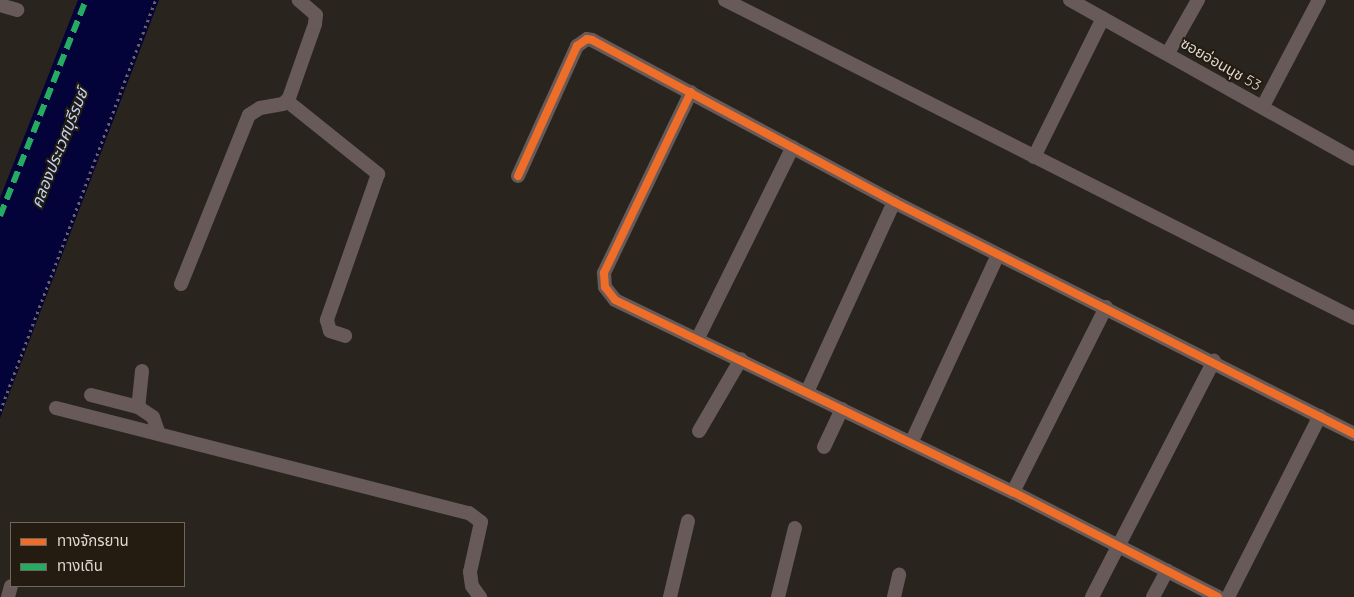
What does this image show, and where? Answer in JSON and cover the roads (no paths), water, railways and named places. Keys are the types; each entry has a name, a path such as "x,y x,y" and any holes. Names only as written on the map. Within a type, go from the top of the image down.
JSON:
{"street":[{"path":"181,284 249,115 260,108 278,106 287,100 315,24 316,15 299,0"},
{"path":"724,0 1354,318"},
{"name":"ซอยอ่อนนุช 53","path":"1071,0 1354,158"},
{"path":"1168,53 1198,0"},
{"path":"1263,106 1320,0"},
{"path":"0,5 17,10"},
{"path":"1034,157 1104,18"},
{"path":"518,176 582,42 592,40 894,202 1214,361 1354,434"},
{"path":"691,92 604,274 605,287 615,300 698,338 1013,492 1218,597"},
{"path":"287,100 378,174 327,320 330,331 345,336"},
{"path":"698,338 793,147"},
{"path":"807,392 894,202"},
{"path":"911,443 998,255"},
{"path":"1013,492 1106,307"},
{"path":"699,431 741,359"},
{"path":"1092,597 1214,361"},
{"path":"138,407 142,371"},
{"path":"91,394 138,407 153,417 159,434"},
{"path":"56,408 477,517 482,530 470,572 472,586 480,597"},
{"path":"824,447 842,409"},
{"path":"1228,597 1320,416"},
{"path":"670,597 688,521"},
{"path":"778,597 795,528"},
{"path":"1152,597 1167,570"},
{"path":"894,597 899,575"}],"water":[{"name":"คลองประเวศบุรีรมย์","path":"78,0 159,0 0,418 0,198"}]}
